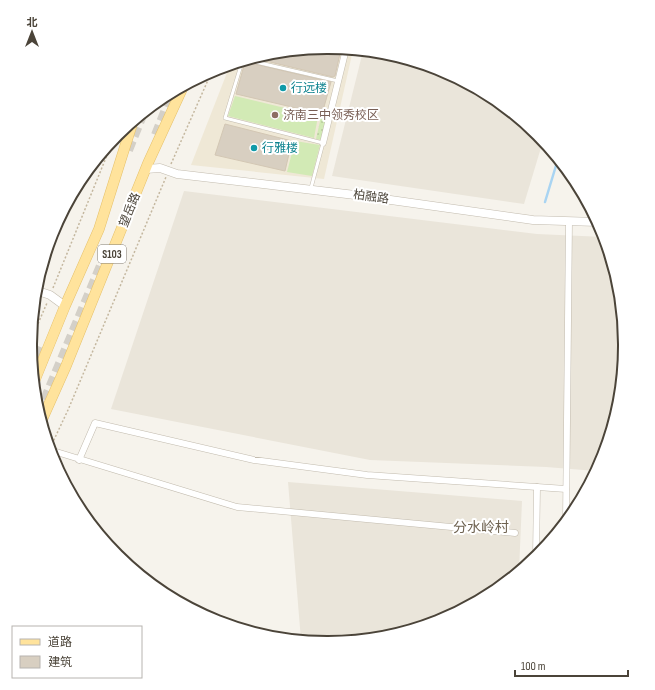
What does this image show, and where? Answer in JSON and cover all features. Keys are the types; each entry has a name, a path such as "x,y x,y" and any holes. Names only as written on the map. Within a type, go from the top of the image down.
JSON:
{"main road":[{"name":"望岳路","path":"45,412 69,359 146,169 180,94"},
{"name":"望岳路","path":"38,371 99,229 129,133"}],"street":[{"path":"323,143 345,55"},
{"name":"柏融路","path":"146,169 160,168 168,172 185,175 533,220 590,222"},
{"path":"566,510 569,221"},
{"path":"42,292 50,295 65,306"},
{"path":"79,460 95,423 262,461 367,475 566,489"},
{"path":"58,453 237,507 515,533"},
{"path":"536,487 536,547"}],"lane":[{"path":"258,63 338,81"},
{"path":"240,68 225,118 323,143 310,190"}],"path":[{"path":"54,442 208,80"},
{"path":"38,323 107,156"}],"shaded area":[{"name":"济南三中领秀校区","path":"328,54 352,56 324,179 191,165 227,73 252,64 290,57"},
{"path":"362,57 403,64 456,84 489,103 519,127 541,148 524,204 332,176"},
{"path":"184,191 537,234 597,237 603,252 616,307 618,345 616,383 603,438 589,470 546,467 370,460 111,409"},
{"path":"288,482 522,501 519,563 489,587 473,597 456,606 403,626 346,635 328,636 301,634"}],"green space":[{"path":"235,96 318,116 314,138 228,116"},
{"path":"321,117 327,118 321,140 316,139"},
{"path":"295,141 320,145 312,176 287,172"}],"building":[{"path":"309,55 340,55 335,76 333,77 266,61"},
{"name":"行远楼","path":"253,64 331,82 322,114 236,94 244,67"},
{"name":"行雅楼","path":"225,124 292,141 285,171 215,155"}],"waterway":[{"path":"545,202 556,166"}],"tunnel":[{"path":"156,135 170,101"},
{"path":"128,150 138,125"},
{"path":"43,404 103,261"},
{"path":"38,360 43,347"}],"place":[{"name":"行远楼","path":"283,88"},
{"name":"济南三中领秀校区","path":"275,115"},
{"name":"行雅楼","path":"254,148"}],"district":[{"name":"分水岭村","path":"481,527"}]}
